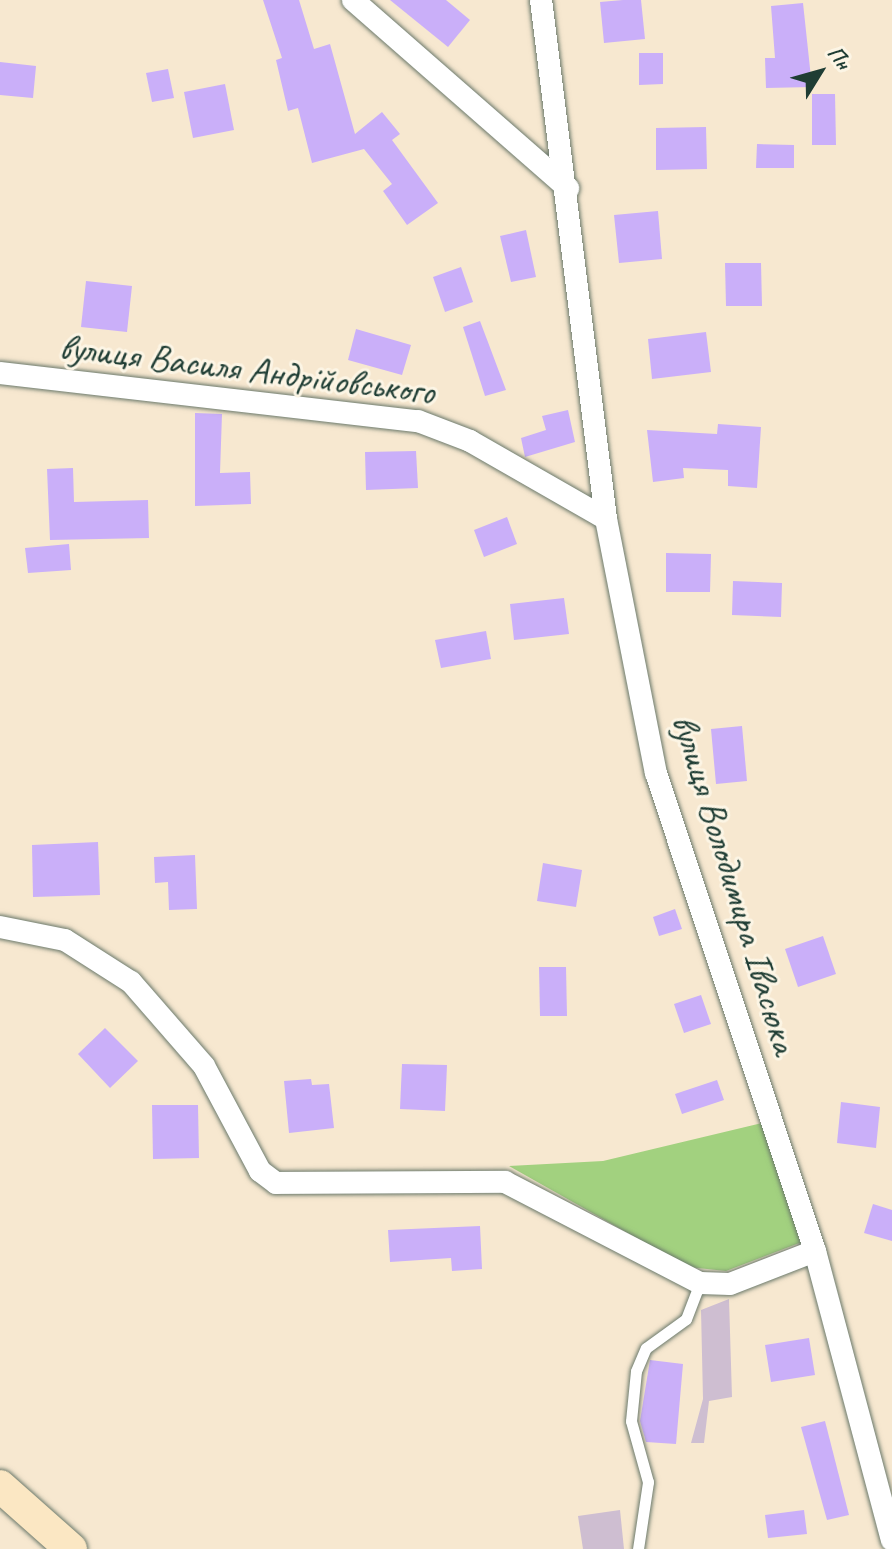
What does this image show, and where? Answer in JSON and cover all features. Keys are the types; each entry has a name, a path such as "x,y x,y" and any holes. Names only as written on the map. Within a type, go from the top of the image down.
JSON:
{"street":[{"path":"353,0 568,188"},
{"name":"вулиця Володимира Івасюка","path":"541,0 568,188 606,519 656,773 815,1251 892,1540"},
{"name":"вулиця Василя Андрійовського","path":"0,373 418,421 470,441 606,519"},
{"path":"0,927 65,940 131,982 204,1066 266,1179 505,1182 700,1283 730,1284 815,1251"},
{"path":"0,1486 71,1549"}],"lane":[{"path":"638,1549 648,1482 631,1421 636,1371 646,1348 686,1319 700,1283"}],"shaded area":[{"path":"729,1299 732,1397 709,1401 704,1443 691,1443 703,1399 701,1310"},
{"path":"620,1510 624,1549 583,1549 578,1516"}],"green space":[{"path":"762,1123 802,1242 726,1271 688,1267 509,1166 603,1161"}],"building":[{"path":"263,0 299,0 314,49 330,44 355,134 382,112 400,134 392,140 438,203 407,225 383,191 392,184 364,149 312,163 298,108 288,111 276,60 282,58"},
{"path":"390,0 446,0 470,20 448,47"},
{"path":"641,0 645,39 604,43 600,2"},
{"path":"803,3 812,87 766,88 765,58 775,58 771,6"},
{"path":"639,53 663,53 663,84 639,85"},
{"path":"0,62 36,66 33,98 0,95"},
{"path":"168,69 174,98 152,102 146,73"},
{"path":"225,84 234,130 193,138 184,92"},
{"path":"812,94 835,94 836,145 812,145"},
{"path":"706,127 707,169 656,170 656,128"},
{"path":"757,144 794,145 794,168 756,168"},
{"path":"658,211 662,259 619,263 614,215"},
{"path":"526,230 536,277 511,282 500,236"},
{"path":"725,263 761,263 762,306 726,306"},
{"path":"461,267 473,302 445,312 433,277"},
{"path":"86,281 132,286 127,332 81,327"},
{"path":"480,321 506,390 485,396 463,327"},
{"path":"356,329 411,345 402,375 348,360"},
{"path":"706,332 711,372 652,379 648,339"},
{"path":"568,410 575,442 525,457 521,438 546,430 542,416"},
{"path":"195,413 222,414 220,473 250,472 251,504 195,506"},
{"path":"718,424 761,427 757,488 728,486 728,470 683,468 684,478 653,482 647,430 717,434"},
{"path":"416,451 418,488 366,490 365,452"},
{"path":"73,468 74,502 148,500 149,538 50,540 47,469"},
{"path":"507,517 517,544 484,557 474,530"},
{"path":"69,544 71,570 28,573 25,548"},
{"path":"666,553 711,554 710,592 666,592"},
{"path":"733,581 782,583 781,617 732,615"},
{"path":"564,598 569,634 514,640 510,604"},
{"path":"486,631 491,659 441,668 435,640"},
{"path":"742,726 747,781 716,784 711,729"},
{"path":"98,842 100,895 33,897 32,845"},
{"path":"195,855 197,909 169,910 168,882 155,883 154,857"},
{"path":"543,863 582,870 576,907 537,901"},
{"path":"675,909 682,929 659,936 653,917"},
{"path":"823,936 836,974 798,987 785,949"},
{"path":"539,967 566,967 567,1016 540,1016"},
{"path":"701,995 711,1024 684,1033 674,1004"},
{"path":"105,1028 138,1061 110,1088 78,1054"},
{"path":"402,1064 447,1065 445,1111 400,1109"},
{"path":"311,1079 312,1085 329,1084 334,1128 289,1133 284,1081"},
{"path":"717,1080 724,1100 682,1114 675,1094"},
{"path":"841,1102 880,1107 876,1148 837,1143"},
{"path":"152,1105 198,1105 199,1158 153,1159"},
{"path":"873,1204 892,1210 892,1241 864,1233"},
{"path":"480,1226 482,1269 452,1271 451,1258 390,1262 388,1230"},
{"path":"809,1338 815,1375 771,1382 765,1345"},
{"path":"650,1360 683,1364 676,1444 646,1442 640,1421"},
{"path":"825,1421 849,1515 827,1520 801,1427"},
{"path":"804,1510 807,1534 768,1538 765,1515"}]}
